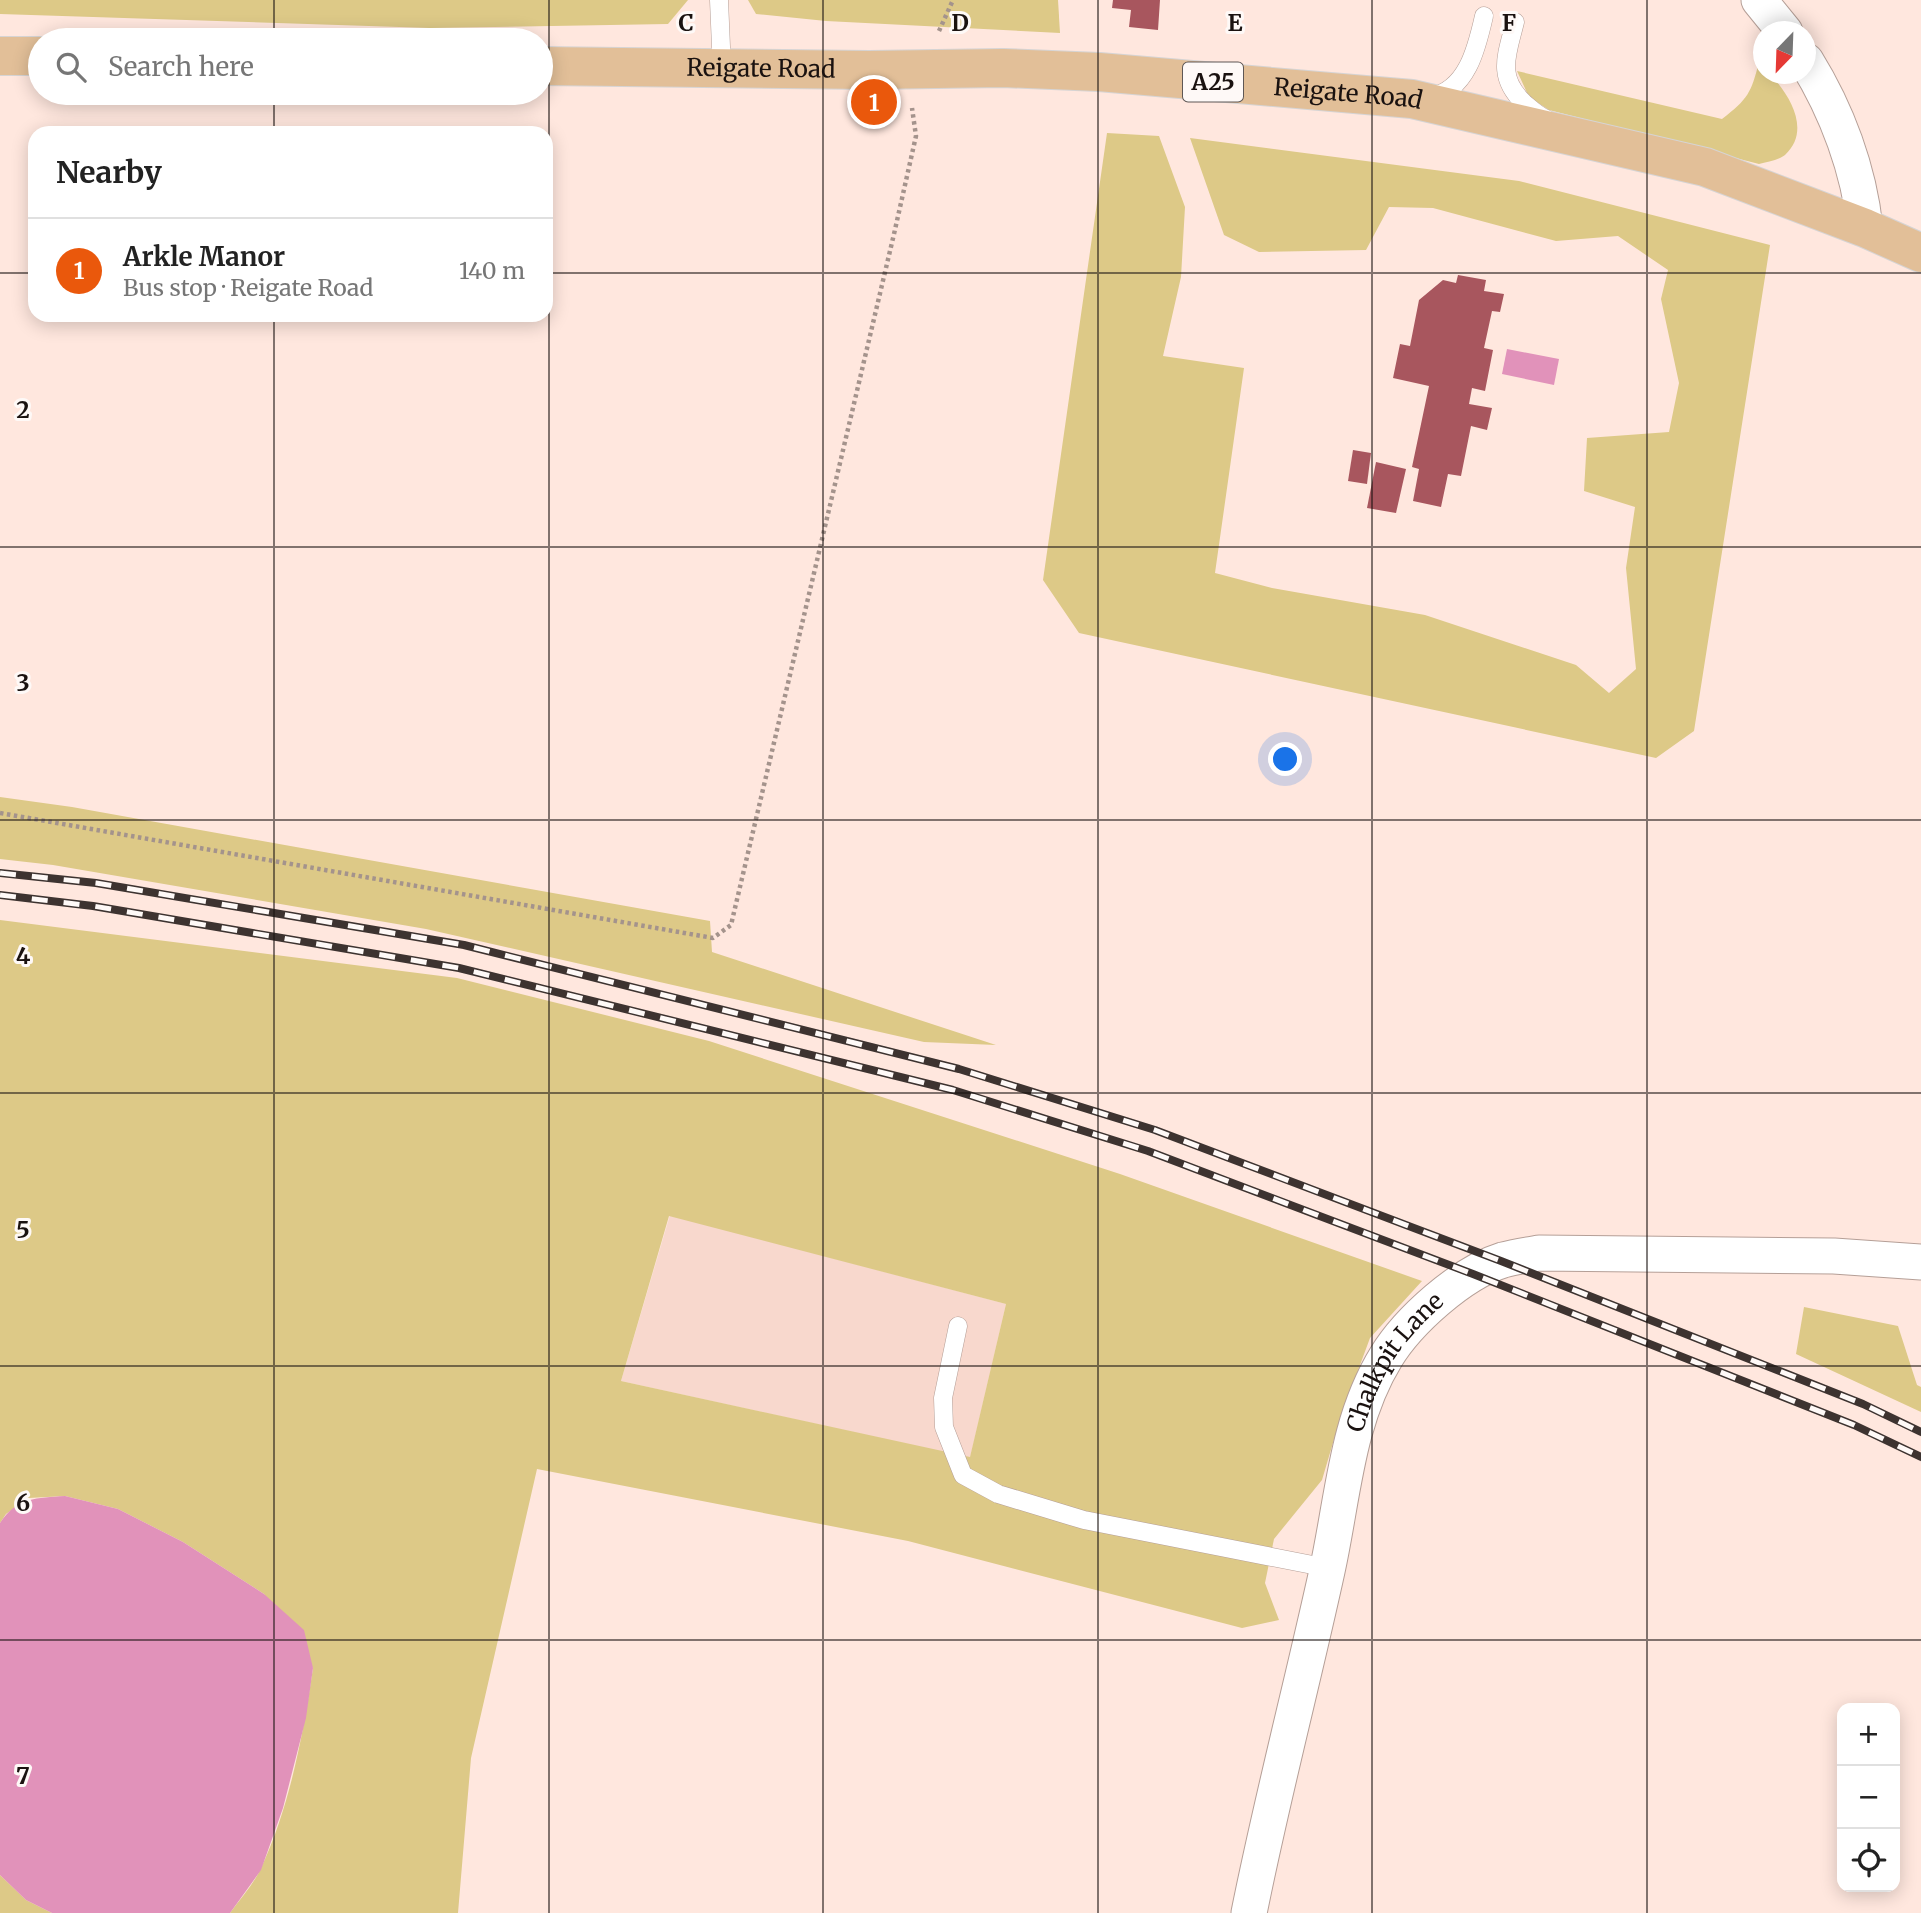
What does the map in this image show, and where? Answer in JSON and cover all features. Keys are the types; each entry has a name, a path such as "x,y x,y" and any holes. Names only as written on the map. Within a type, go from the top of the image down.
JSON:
{"main road":[{"path":"0,55 28,56"},
{"name":"Reigate Road","path":"553,66 922,70 1003,68 1099,72 1412,99 1705,167 1865,228 1921,253"}],"street":[{"path":"1759,0 1776,21"},
{"path":"1816,81 1846,146 1863,206 1865,228"},
{"name":"Chalkpit Lane","path":"1249,1913 1328,1568 1345,1470 1365,1396 1386,1356 1413,1323 1473,1274 1501,1261 1539,1253 1834,1256 1921,1262"}],"lane":[{"path":"719,0 722,69"},
{"path":"1412,99 1440,95 1462,76 1474,56 1484,16"},
{"path":"1516,22 1505,61 1506,78 1517,96 1538,116 1581,138"},
{"path":"958,1326 943,1398 944,1427 963,1475 998,1494 1084,1520 1328,1568"}],"path":[{"path":"0,813 713,938 731,925 916,136 911,100 953,0"}],"shaded area":[{"path":"0,0 688,0 668,24 430,28 0,14"},
{"path":"748,0 1058,0 1060,33 826,21 756,14"},
{"path":"1517,71 1722,119 1747,95 1753,83 1778,84 1795,113 1797,135 1793,145 1785,155 1776,160 1759,164 1549,110 1529,97"},
{"path":"1107,133 1159,136 1185,207 1181,277 1163,356 1244,368 1215,573 1272,588 1425,615 1576,665 1609,693 1636,669 1626,568 1635,507 1584,491 1587,438 1669,432 1679,383 1661,299 1668,270 1618,236 1556,241 1433,208 1389,207 1366,250 1259,252 1224,235 1190,138 1519,181 1770,245 1694,731 1656,758 1079,633 1043,580"},
{"path":"1507,349 1559,359 1554,385 1502,374"},
{"path":"0,797 72,807 710,921 712,952 996,1045 924,1042 426,929 53,865 0,859"},
{"path":"0,920 457,978 709,1041 1120,1174 1422,1281 1370,1338 1340,1419 1322,1480 1274,1539 1265,1583 1279,1620 1242,1628 908,1541 537,1469 471,1758 458,1913 230,1913 258,1874 280,1820 300,1744 313,1668 264,1594 183,1542 118,1509 65,1496 29,1498 6,1514 0,1523","holes":["669,1216 1006,1304 970,1457 621,1381"]},
{"path":"670,1215 1006,1304 970,1458 621,1381"},
{"path":"1804,1307 1898,1326 1917,1385 1921,1387 1921,1412 1796,1354"},
{"path":"65,1496 118,1509 183,1542 264,1594 304,1630 313,1668 306,1718 283,1808 261,1870 230,1913 52,1913 26,1900 0,1875 0,1523 13,1508 28,1500"},
{"path":"0,1875 26,1900 52,1913 0,1913"}],"building":[{"path":"1113,0 1160,0 1158,30 1129,27 1131,10 1112,8"},
{"path":"1458,275 1486,280 1484,291 1504,294 1500,312 1492,311 1484,348 1493,350 1485,391 1472,388 1469,404 1492,408 1487,430 1471,426 1461,476 1448,474 1441,507 1413,501 1419,469 1412,467 1429,386 1393,378 1400,344 1410,346 1419,300 1443,280 1456,283"},
{"path":"1353,450 1371,453 1367,484 1348,481"},
{"path":"1376,462 1406,469 1396,513 1367,508"}],"railway":[{"path":"0,873 96,883 464,945 959,1069 1155,1130 1501,1261 1863,1404 1921,1432"},
{"path":"0,895 93,906 459,968 953,1090 1148,1151 1473,1274 1854,1425 1921,1457"}],"place":[{"name":"Arkle Manor","path":"874,102"}]}
